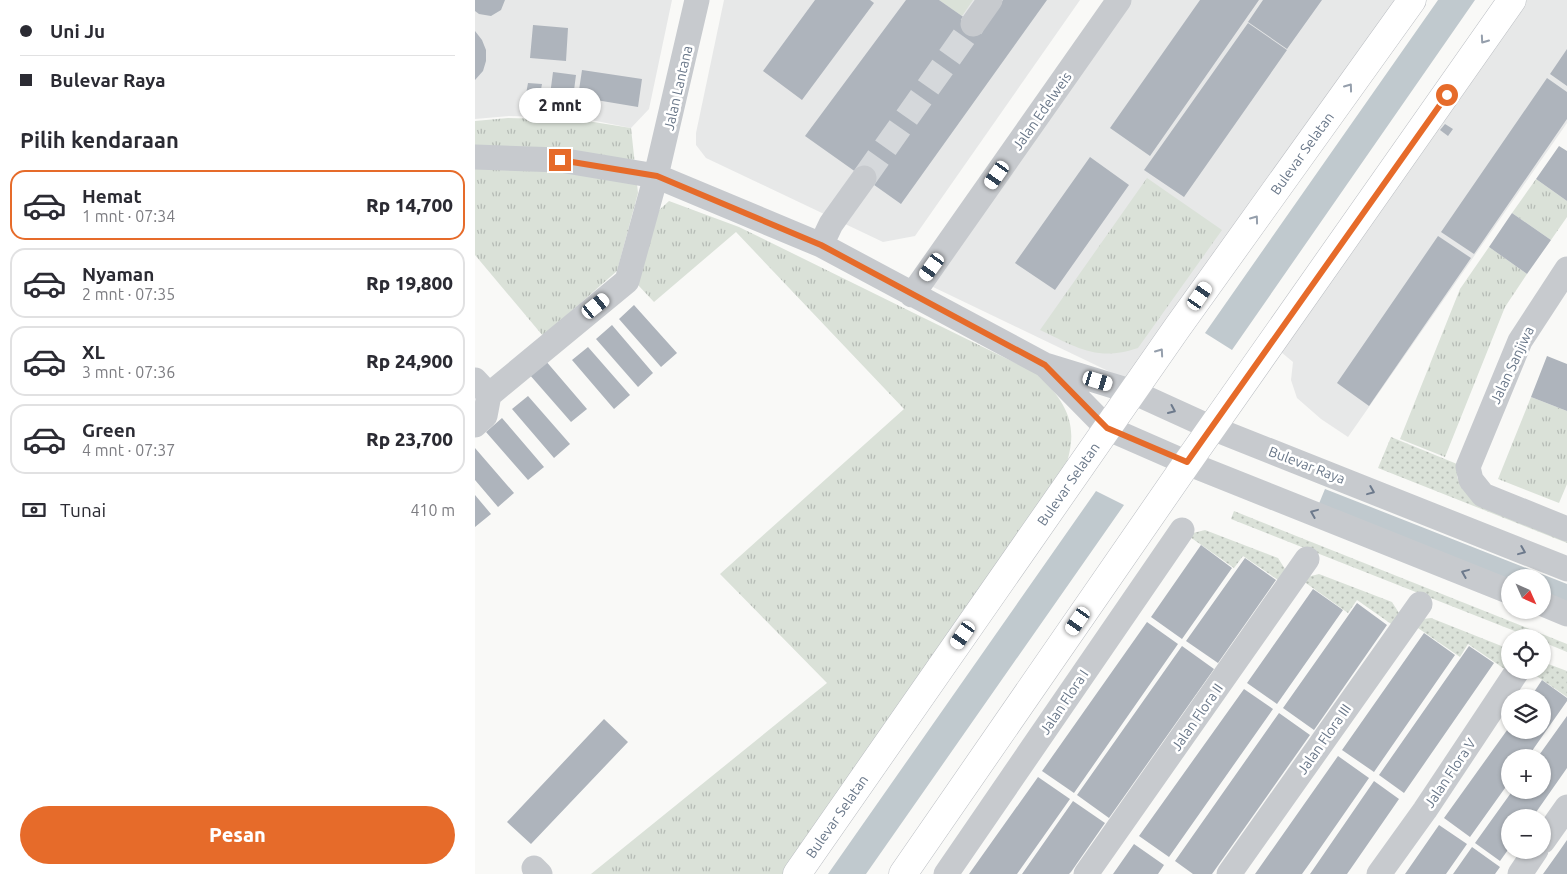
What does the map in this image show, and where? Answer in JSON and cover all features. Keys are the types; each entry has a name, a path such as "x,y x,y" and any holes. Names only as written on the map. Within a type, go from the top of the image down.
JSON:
{"main road":[{"name":"Bulevar Selatan","path":"797,874 1107,428 1412,0"},
{"path":"903,874 1187,462 1512,0"}],"street":[{"name":"Jalan Lantana","path":"482,387 627,281 657,176 697,0"},
{"path":"973,24 990,0"},
{"name":"Jalan Edelweis","path":"912,295 1119,0"},
{"name":"Bulevar Raya","path":"475,157 560,160 657,176 821,245 1045,365 1133,392 1212,428 1567,569"},
{"path":"821,245 831,224 865,178"},
{"name":"Jalan Sanjiwa","path":"1567,269 1520,340 1468,467 1471,480 1483,494 1567,529"},
{"name":"Bulevar Raya","path":"1045,365 1107,428 1501,588"},
{"path":"475,425 485,416 482,387"},
{"name":"Jalan Flora I","path":"945,874 1182,530"},
{"name":"Jalan Flora II","path":"1086,874 1307,559"},
{"name":"Jalan Flora III","path":"1229,874 1420,604"},
{"path":"1551,607 1567,614"},
{"name":"Jalan Flora V","path":"1379,874 1425,810 1513,679"},
{"path":"1551,829 1567,806"},
{"path":"1520,874 1531,859"}],"shaded area":[{"path":"475,0 672,0 649,109 631,128 581,118 509,116 475,119"},
{"path":"724,0 1080,0 915,236 883,242 706,158 696,145 696,133"},
{"path":"1131,0 1404,0 1131,382 931,286"},
{"path":"1438,0 1475,0 1232,350 1205,333"},
{"path":"1527,0 1567,0 1567,123 1348,437 1321,419 1297,398 1291,380 1293,362 1281,352"},
{"path":"1325,489 1529,569 1501,569 1501,577 1318,506"},
{"path":"1096,491 1124,505 866,874 828,874"},
{"path":"1551,578 1567,584 1567,604 1551,597"}],"green space":[{"path":"939,0 973,0 962,16"},
{"path":"508,118 581,120 631,128 638,193 617,271 543,336 475,255 475,121"},
{"path":"1147,178 1222,230 1138,348 1110,353 1087,351 1040,330"},
{"path":"1536,179 1567,201 1567,217 1551,240 1512,213"},
{"path":"669,201 739,227 1038,374 1057,396 1069,418 1071,442 1064,471 786,874 591,874 827,683 720,574 904,409 736,232 654,302 638,285 658,211"},
{"path":"1489,247 1527,274 1505,307 1445,457 1400,439 1460,289"},
{"path":"1531,397 1567,411 1567,484 1559,503 1498,479"},
{"path":"1391,437 1457,464 1457,477 1462,488 1567,538 1567,543 1378,468"},
{"path":"1234,511 1529,629 1510,629 1231,519"},
{"path":"1205,530 1278,558 1285,569 1281,582 1243,556 1234,568 1190,537 1193,533"},
{"path":"1319,574 1392,602 1399,613 1394,626 1357,600 1348,613 1303,581 1307,577"},
{"path":"1431,618 1501,646 1501,667 1468,644 1460,657 1415,626 1423,619"},
{"path":"1551,638 1567,644 1567,652 1551,645"},
{"path":"1551,665 1567,671 1567,697 1541,679 1551,679"}],"building":[{"path":"475,0 505,0 501,10 491,16 479,14 475,11"},
{"path":"815,0 870,0 874,3 802,100 763,71"},
{"path":"906,0 939,0 982,30 1003,0 1047,0 901,204 805,136"},
{"path":"1200,0 1259,0 1150,156 1110,128"},
{"path":"1263,0 1322,0 1287,49 1248,22"},
{"path":"1248,23 1287,50 1184,197 1144,170"},
{"path":"533,25 568,28 566,61 530,58"},
{"path":"475,31 482,40 486,50 486,61 483,71 475,80"},
{"path":"1567,49 1567,86 1550,74"},
{"path":"582,70 642,79 638,107 578,97"},
{"path":"553,72 576,75 573,98 550,95"},
{"path":"1547,78 1567,92 1567,119 1474,254 1441,232"},
{"path":"528,83 542,84 540,95 526,94"},
{"path":"1445,124 1453,129 1448,136 1440,130"},
{"path":"1559,146 1567,151 1567,201 1536,179"},
{"path":"1090,157 1129,185 1055,290 1015,263"},
{"path":"1512,213 1551,240 1527,274 1489,247"},
{"path":"1438,236 1471,258 1369,406 1337,383"},
{"path":"634,305 677,353 661,367 619,319"},
{"path":"612,325 653,373 638,387 596,339"},
{"path":"588,347 630,395 614,409 572,360"},
{"path":"1547,356 1567,364 1567,411 1531,397"},
{"path":"545,360 587,409 571,422 529,374"},
{"path":"528,396 570,444 554,458 512,409"},
{"path":"502,418 544,467 528,480 486,432"},
{"path":"475,448 514,493 498,507 475,480"},
{"path":"475,495 491,514 475,527"},
{"path":"1201,545 1232,568 1182,639 1151,617"},
{"path":"1245,558 1276,580 1218,663 1186,641"},
{"path":"1313,589 1343,610 1277,704 1247,683"},
{"path":"1357,603 1387,625 1314,730 1283,708"},
{"path":"1147,622 1178,644 1074,793 1042,771"},
{"path":"1424,633 1455,655 1374,772 1342,750"},
{"path":"1182,646 1214,669 1109,818 1077,795"},
{"path":"1469,646 1494,663 1404,793 1379,775"},
{"path":"1542,680 1567,698 1567,701 1551,724 1551,689 1536,689"},
{"path":"1244,689 1273,709 1169,857 1139,836"},
{"path":"1279,713 1310,735 1212,874 1193,874 1175,861"},
{"path":"1567,716 1567,768 1551,791 1551,749 1543,749"},
{"path":"604,719 628,742 531,844 507,822"},
{"path":"1501,739 1540,739 1533,749 1501,749 1501,794 1470,837 1444,818"},
{"path":"1338,756 1369,778 1312,860 1302,874 1255,874"},
{"path":"1038,777 1070,799 1017,874 969,874"},
{"path":"1374,781 1399,799 1347,874 1310,874"},
{"path":"1507,799 1545,799 1538,809 1501,809 1500,861 1475,843"},
{"path":"1073,801 1105,823 1071,872 1069,874 1022,874"},
{"path":"1439,825 1467,844 1446,874 1405,874"},
{"path":"1567,840 1567,874 1543,874 1558,853"},
{"path":"1134,844 1164,865 1158,874 1113,874"},
{"path":"1472,847 1500,867 1495,874 1453,874"}],"tunnel":[{"path":"864,178 973,24"}],"route":[{"path":"560,160 657,176 776,224 821,245 1045,365 1107,428 1187,462 1447,95"}]}
